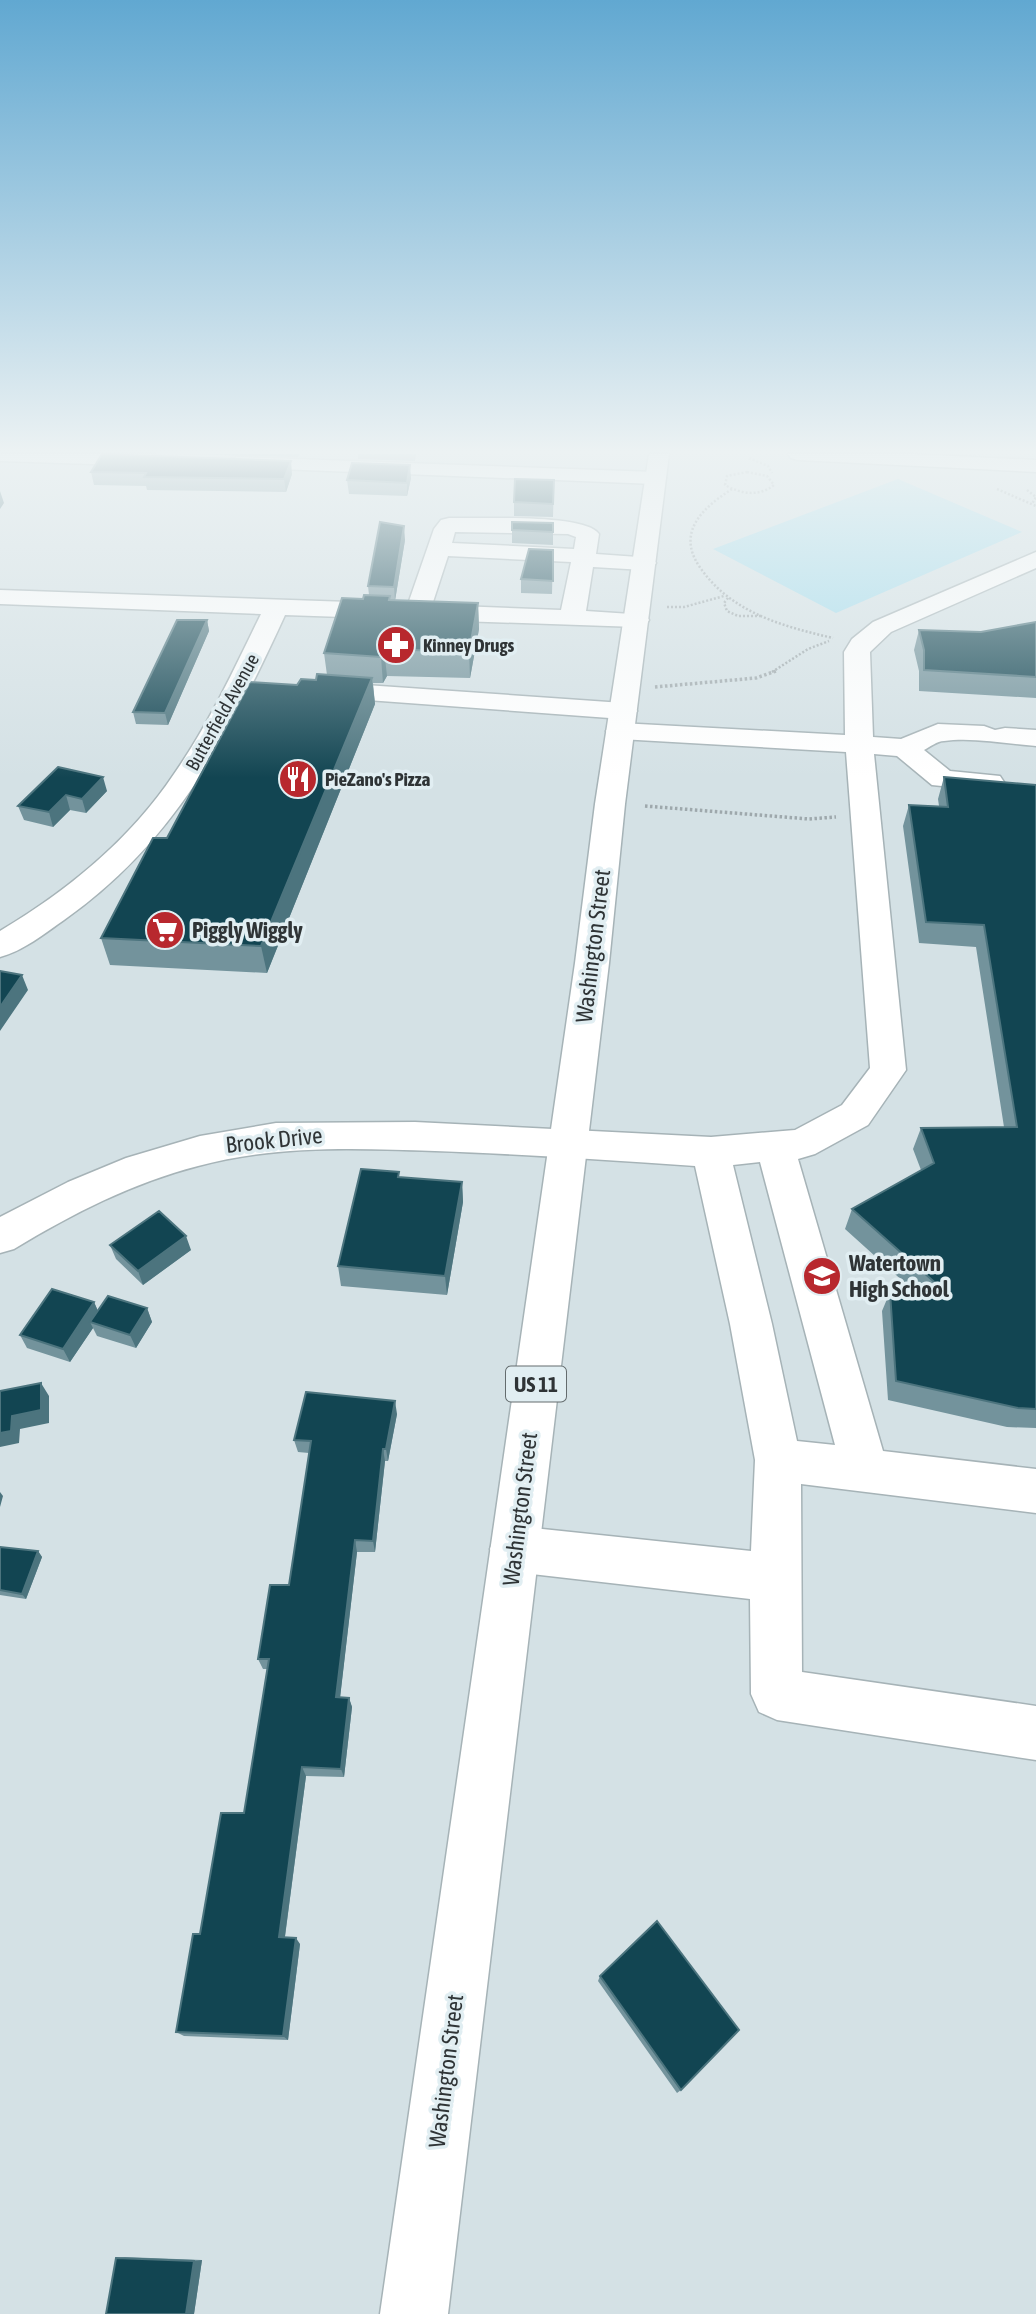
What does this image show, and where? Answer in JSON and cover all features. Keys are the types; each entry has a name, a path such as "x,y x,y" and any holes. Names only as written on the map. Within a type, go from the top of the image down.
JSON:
{"street":[{"path":"418,612 435,562"},
{"path":"572,617 583,562"},
{"name":"Washington Street","path":"414,2314 568,1144 633,710 652,613 636,562"},
{"name":"Brook Drive","path":"0,1237 131,1172 183,1154 232,1143 320,1134 496,1138 711,1152 802,1144 855,1115 888,1070 859,744 857,652 861,644 882,627 1029,562"},
{"path":"0,597 572,617 652,613"},
{"name":"Butterfield Avenue","path":"0,946 61,908 117,862 166,808 253,685 277,606"},
{"path":"295,688 633,710 859,744 905,748 938,732 1036,738"},
{"path":"905,748 942,779 990,782"},
{"path":"775,1146 865,1470"},
{"path":"711,1152 751,1324 778,1460 775,1578 777,1694 1036,1733"},
{"path":"778,1460 1036,1492"},
{"path":"514,1549 775,1578"}],"path":[{"path":"633,710 756,678 776,671 808,649 837,639 763,615 726,597 697,562"},
{"path":"652,613 726,597"},
{"path":"726,597 724,603 727,611 752,618 763,615"},
{"path":"645,806 809,819 822,816 866,820"}],"shaded area":[{"path":"738,562 953,562 836,613"}],"building":[{"path":"373,562 398,562 394,587 368,586"},
{"path":"526,562 553,562 553,581 521,579"},
{"path":"364,595 390,596 389,600 478,603 469,652 384,649 381,657 324,653 342,598 363,599"},
{"path":"177,620 207,620 165,713 133,712"},
{"path":"1036,622 1036,677 924,670 924,650 919,630 981,632"},
{"path":"317,674 372,678 261,946 101,938 153,838 167,838 250,682 297,685 301,679 316,680"},
{"path":"58,767 103,777 82,799 66,795 49,812 18,806"},
{"name":"Watertown High School","path":"944,777 1036,785 1036,1409 1018,1408 896,1381 890,1292 949,1295 852,1209 934,1163 921,1128 1017,1127 984,925 926,922 909,805 948,807"},
{"path":"0,971 22,975 0,1007"},
{"path":"361,1169 399,1172 398,1177 462,1182 445,1276 338,1266"},
{"path":"159,1211 186,1236 138,1271 110,1245"},
{"path":"52,1289 94,1302 63,1349 20,1335"},
{"path":"108,1296 147,1308 130,1335 90,1322"},
{"path":"41,1383 41,1410 12,1416 11,1431 0,1433 0,1391"},
{"path":"306,1392 395,1401 386,1449 383,1449 373,1541 355,1540 336,1697 349,1698 341,1769 302,1767 279,1937 296,1938 283,2036 176,2032 193,1934 200,1934 221,1813 244,1813 269,1659 258,1659 270,1585 289,1585 311,1441 294,1440"},
{"path":"0,1547 38,1551 22,1594 0,1590"},
{"path":"657,1921 739,2030 681,2090 600,1976"},
{"path":"116,2258 194,2261 186,2314 106,2314"}],"place":[{"name":"Kinney Drugs","path":"396,645"},
{"name":"PieZano's Pizza","path":"298,779"},
{"name":"Piggly Wiggly","path":"165,930"},
{"name":"Watertown High School","path":"822,1276"}]}
